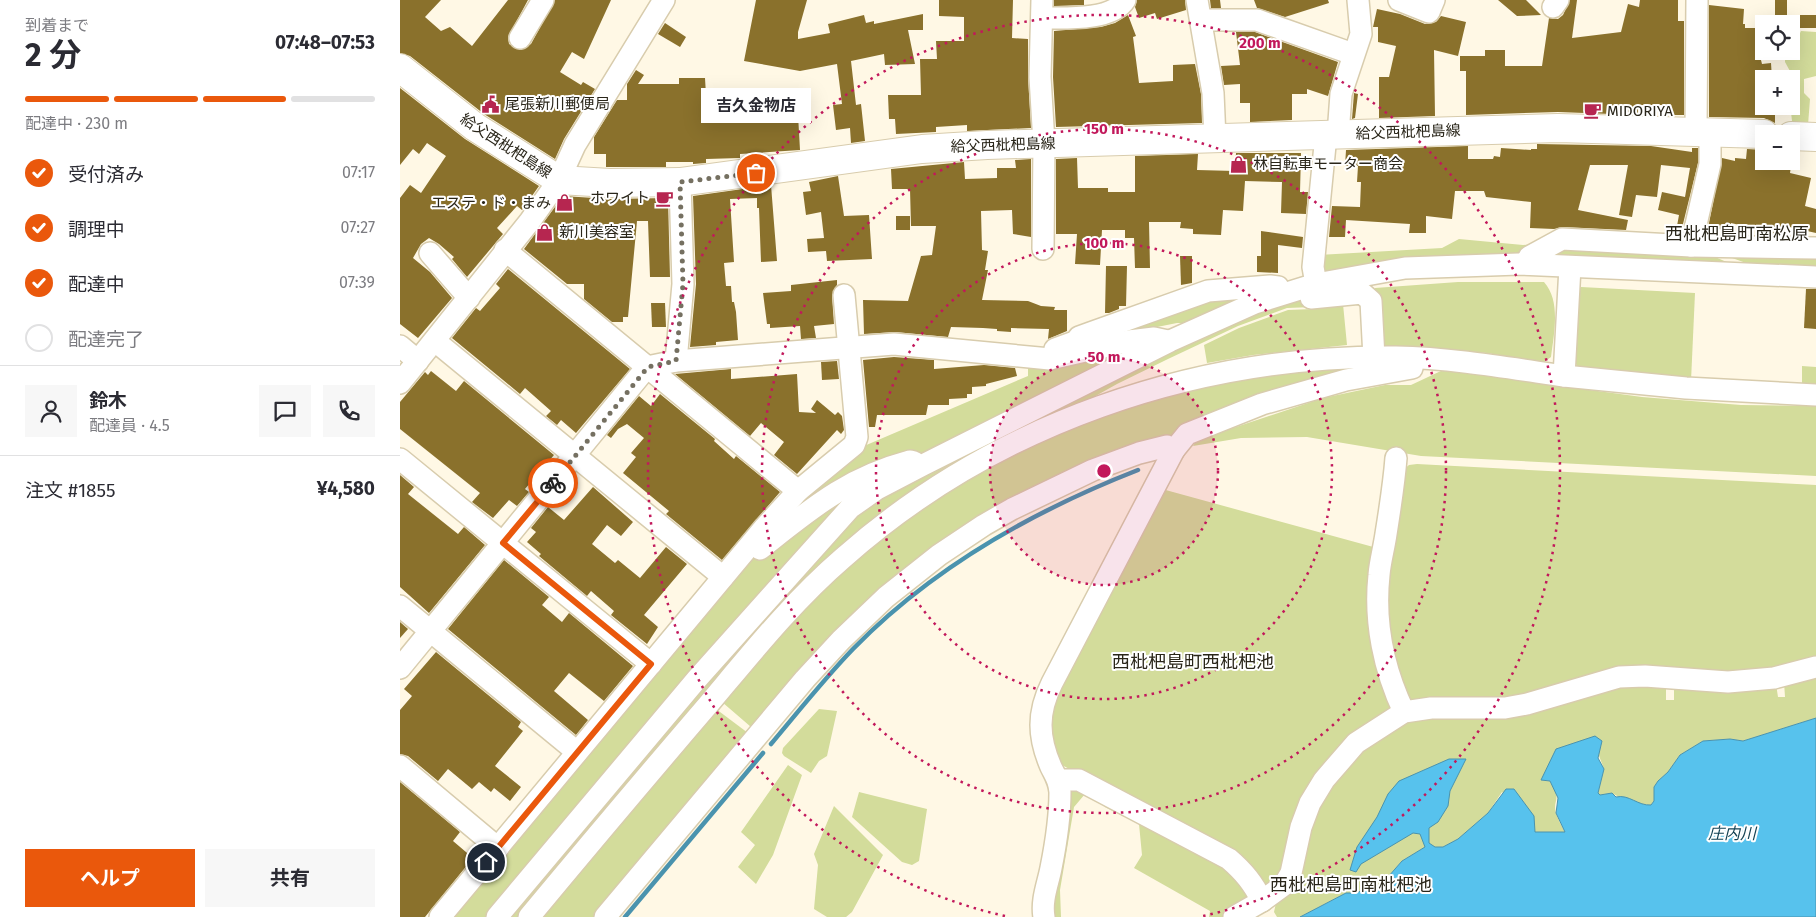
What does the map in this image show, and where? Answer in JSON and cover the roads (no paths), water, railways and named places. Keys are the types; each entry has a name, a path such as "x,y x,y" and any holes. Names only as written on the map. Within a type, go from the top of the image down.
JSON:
{"main road":[{"name":"給父西枇杷島線","path":"400,68 475,127 559,180 610,184 680,182 922,149 1044,143 1558,128 1755,134"},
{"path":"1800,136 1816,137"}],"street":[{"path":"400,384 505,250 530,222 559,180 580,136 664,0"},
{"path":"1043,249 1044,143 1040,77 1042,9 1075,18 1115,10 1125,0"},
{"path":"1358,0 1361,34 1341,94 1332,135 1309,286 1309,298 1362,293 1367,296 1371,301 1374,358"},
{"path":"1399,0 1431,6"},
{"path":"1696,246 1710,164 1703,132 1697,0"},
{"path":"520,38 539,2"},
{"path":"1215,139 1213,93 1199,10 1257,20 1353,54"},
{"path":"676,361 683,284 680,182"},
{"path":"1526,264 1529,257 1562,239 1696,246 1816,248"},
{"path":"1696,246 1740,265 1741,274"},
{"path":"505,250 798,491"},
{"path":"430,253 469,298"},
{"path":"497,917 697,679 832,526 863,498 924,465 1170,341 1281,294 1375,272 1428,266 1526,264 1816,277"},
{"path":"1564,376 1570,267"},
{"path":"1054,358 1053,350 1077,341 1079,337 1208,290 1229,280 1260,274"},
{"path":"1208,290 1270,286 1278,288 1281,294"},
{"path":"440,917 723,577 798,491 854,445 857,438 844,295"},
{"path":"400,668 648,367 676,361 894,344 1054,358 1137,340 1154,338 1170,341"},
{"path":"435,341 574,457 723,577"},
{"path":"400,346 418,361"},
{"path":"529,917 792,608 844,557 912,503 994,453 1053,425 1122,398 1211,374 1264,365 1374,358 1414,358 1686,388 1816,396"},
{"path":"1044,917 1044,893 1056,842 1059,780 1052,769 1042,736 1041,708 1044,698 1174,450 1187,434 1232,415 1290,395 1338,382 1412,368 1414,358"},
{"path":"605,917 805,679 841,640 910,577 984,524 1045,492 1139,453 1167,446 1174,450"},
{"path":"1396,458 1393,490 1379,575 1378,604 1380,631 1387,672 1404,712"},
{"path":"400,459 651,664"},
{"path":"746,552 759,549 825,498 859,478 910,461 924,465"},
{"path":"400,606 577,752"},
{"path":"1234,917 1262,901 1284,885 1291,873 1301,827 1310,803 1324,780 1356,743 1404,712 1431,708 1504,708 1527,704 1619,677 1644,676 1728,682 1774,678 1816,667"},
{"path":"400,766 498,848"},
{"path":"1059,780 1079,780 1229,859 1244,871 1262,901"}],"water":[{"name":"庄内川","path":"1816,718 1816,917 1300,917 1346,893 1355,893 1381,885 1402,861 1425,847 1420,834 1413,833 1361,864 1356,872 1350,870 1357,847 1377,817 1388,794 1399,781 1449,759 1466,759 1450,791 1448,806 1438,822 1429,828 1429,843 1435,847 1443,847 1458,839 1488,813 1506,789 1514,789 1534,816 1535,832 1565,832 1556,813 1558,798 1550,781 1541,780 1556,749 1595,736 1602,741 1598,758 1604,769 1598,793 1600,795 1612,793 1616,797 1625,797 1642,804 1651,805 1654,801 1654,787 1658,781 1668,772 1680,755 1703,741 1730,739 1743,741"}],"waterway":[{"path":"771,744 853,649 884,619 917,592 986,544 1023,523 1099,486 1138,470"},
{"path":"625,917 763,753"}],"place":[{"name":"尾張新川郵便局","path":"491,104"},
{"name":"MIDORIYA","path":"1593,111"},
{"name":"林自転車モーター商会","path":"1239,164"},
{"name":"吉久金物店","path":"756,173"},
{"name":"ホワイト","path":"664,198"},
{"name":"エステ・ド・まみ","path":"565,203"},
{"name":"新川美容室","path":"545,232"}],"district":[{"name":"西枇杷島町南松原","path":"1737,234"},
{"name":"西枇杷島町西枇杷池","path":"1193,662"},
{"name":"西枇杷島町南枇杷池","path":"1351,885"}]}
